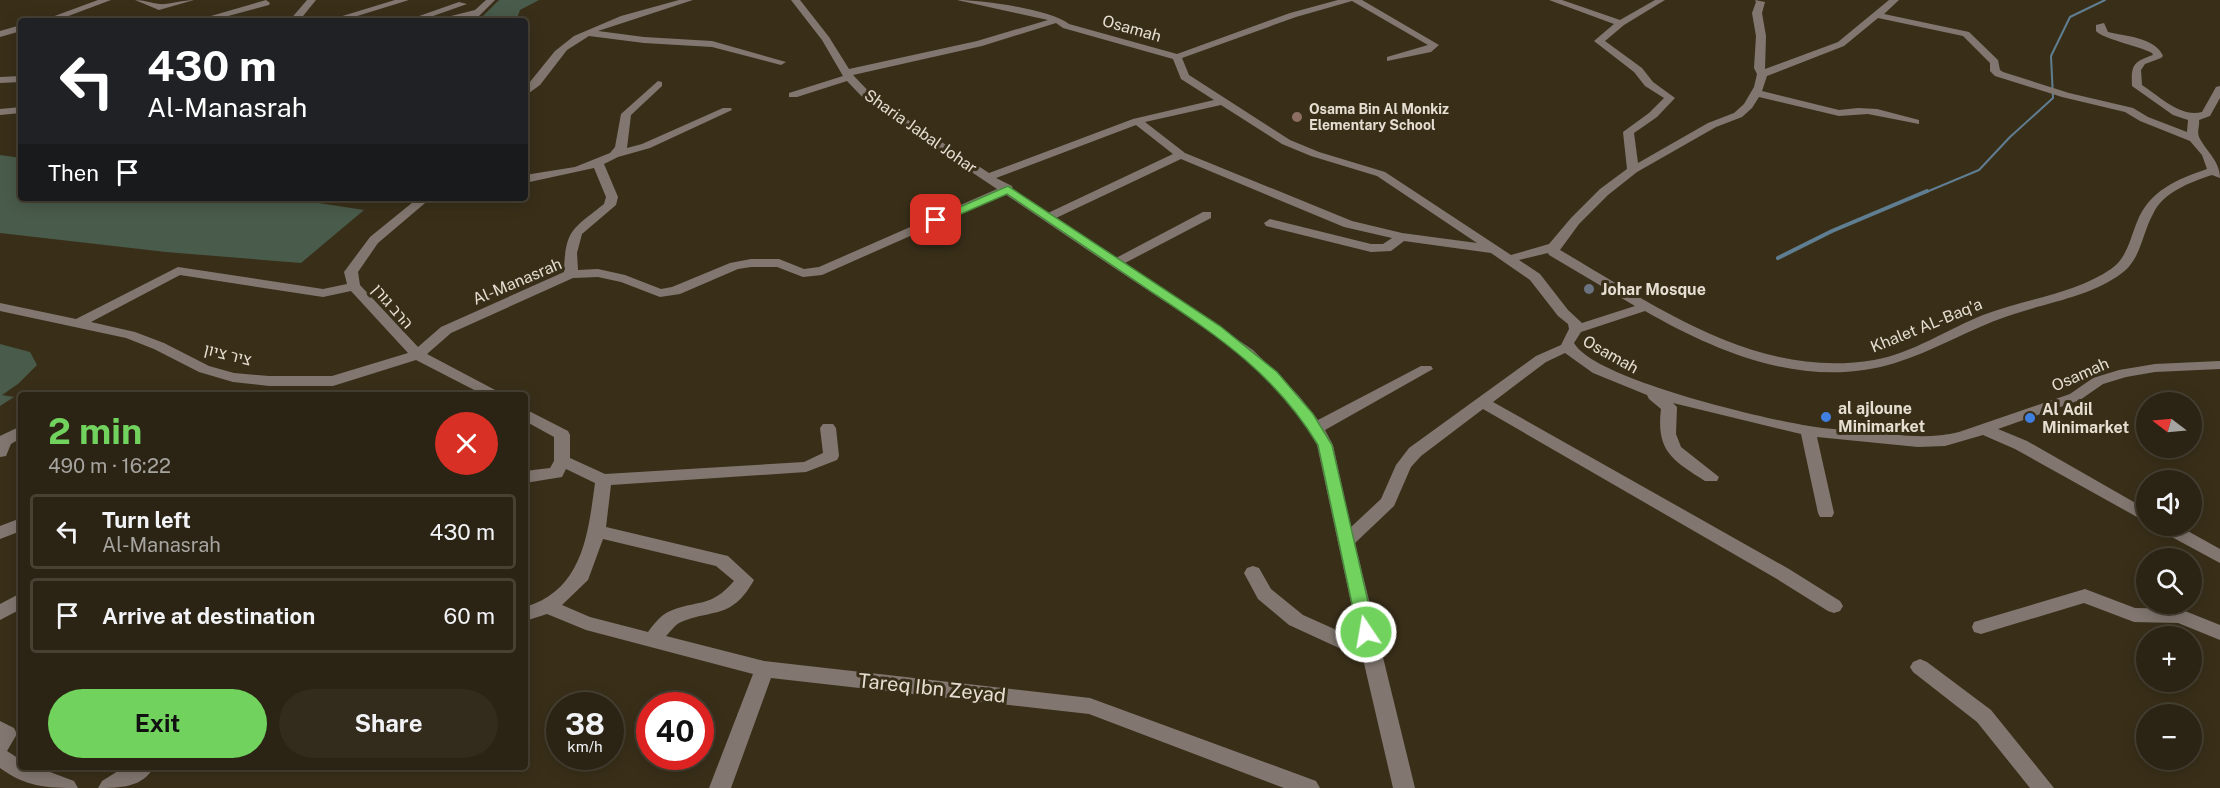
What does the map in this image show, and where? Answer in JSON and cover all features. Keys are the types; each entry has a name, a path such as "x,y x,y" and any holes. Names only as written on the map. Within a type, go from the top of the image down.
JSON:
{"street":[{"path":"55,18 107,0"},
{"path":"139,0 159,7 190,0"},
{"path":"297,18 312,0"},
{"path":"342,18 405,0"},
{"path":"472,17 491,0"},
{"path":"528,91 536,85 546,66 565,48 588,33 629,17 689,0"},
{"name":"Sharia Jabal Johar","path":"795,0 826,39 848,75 872,100 987,178 1008,189 1248,353 1280,383 1316,428 1325,445 1371,654 1404,788"},
{"name":"Osamah","path":"961,0 1057,19 1066,26 1177,57 1185,77 1294,146 1381,174 1510,259 1535,277 1563,313 1573,319 1576,329 1568,338 1567,346 1575,355 1599,370 1646,390 1808,431 1932,442 1956,438 1983,429 2074,396 2098,381 2124,373 2154,368 2220,365"},
{"path":"1177,57 1293,15 1348,0"},
{"path":"1356,0 1434,45 1428,50 1390,59"},
{"path":"1553,0 1622,23"},
{"path":"1510,259 1554,247 1575,221 1604,192 1633,170 1712,125 1738,115 1748,106 1756,93 1762,74 1759,68 1761,36 1757,13 1760,0"},
{"path":"1762,74 1841,44 1895,0"},
{"path":"1633,170 1628,132 1653,115 1670,98 1649,84 1638,70 1599,41 1604,35 1656,1"},
{"path":"209,18 266,3"},
{"path":"419,18 462,4"},
{"path":"1877,15 1966,34 1995,62 1995,71 1999,74 2066,95 2129,110 2144,119 2193,138 2208,155 2216,173"},
{"path":"793,94 848,75 903,60 978,46 1026,32 1057,19"},
{"path":"2100,25 2101,31 2105,34 2141,43 2156,51 2158,56 2142,62 2136,70 2137,86 2177,113 2193,118 2206,114 2206,110 2220,89"},
{"path":"0,34 18,29"},
{"path":"588,33 644,40 711,44 781,62"},
{"path":"0,80 18,79"},
{"path":"616,154 621,148 626,114 658,84"},
{"path":"1756,93 1839,113 1848,111 1888,114 1915,122"},
{"path":"987,178 1137,121 1223,101 1216,96"},
{"path":"0,112 18,110"},
{"path":"528,178 598,163 616,154 646,146 727,110"},
{"path":"2206,110 2220,115"},
{"path":"2193,118 2195,123 2192,127 2193,138"},
{"path":"1137,121 1181,155 1348,224 1402,237 1497,250"},
{"path":"1049,218 1181,155"},
{"path":"571,274 571,253 576,233 610,205 612,196 598,163"},
{"name":"Khalet AL-Baq'a","path":"1554,247 1554,252 1707,339 1768,360 1832,368 1861,366 1886,362 1988,318 2074,290 2116,272 2135,247 2150,207 2176,183 2216,173"},
{"name":"Al-Manasrah","path":"417,355 446,330 571,274 598,273 625,279 653,292 666,293 751,262 779,263 796,271 811,274 1008,189"},
{"name":"הרב גורן","path":"417,355 354,286 351,272 374,240 421,201"},
{"path":"1116,263 1207,215"},
{"path":"1270,223 1363,247 1386,248 1402,237"},
{"path":"78,324 178,271 323,293 354,286"},
{"path":"1576,329 1648,306"},
{"name":"ציר ציון","path":"0,307 130,335 159,346 204,369 269,381 333,381 417,355"},
{"path":"1347,541 1388,502 1408,458 1540,359 1567,346"},
{"path":"417,355 448,369 488,392"},
{"path":"1316,428 1425,369"},
{"path":"323,392 333,381"},
{"path":"1646,390 1669,407 1668,439 1675,454 1711,477"},
{"path":"1484,403 1783,574 1834,606"},
{"path":"528,416 562,435 562,461 556,473 528,477"},
{"path":"562,461 603,480 806,467 831,456 828,428"},
{"path":"1983,429 2021,445 2136,510"},
{"path":"1808,431 1826,513"},
{"path":"1,445 18,433"},
{"path":"528,613 548,607 582,575 597,531 603,480"},
{"path":"0,533 18,525"},
{"path":"597,531 722,561 745,580 729,599 715,607 672,618 651,640"},
{"path":"2183,536 2220,557"},
{"path":"1253,573 1264,594 1296,620 1371,654"},
{"path":"1980,627 2085,596 2134,615 2180,616 2220,633"},
{"path":"0,612 18,602"},
{"name":"Tareq Ibn Zeyad","path":"548,607 586,622 764,669 1090,705 1309,788"},
{"path":"1920,667 1984,716 2043,788"},
{"path":"720,788 764,669"},
{"path":"0,730 7,734 0,745"},
{"path":"0,757 18,769"},
{"path":"19,770 67,788"},
{"path":"122,777 136,770"}],"green space":[{"path":"499,0 539,0 520,10 517,18 481,18"},
{"path":"0,155 18,158 18,201 306,201 364,210 301,263 166,252 0,233"},
{"path":"0,344 30,352 37,365 18,384 2,395 14,397 0,406"}],"waterway":[{"path":"1924,193 1979,170 2010,137 2053,98 2051,56 2070,17 2105,0"},
{"path":"1778,258 1832,231 1927,191"}],"place":[{"name":"Osama Bin Al Monkiz Elementary School","path":"1297,117"},
{"name":"Johar Mosque","path":"1589,289"},
{"name":"al ajloune Minimarket","path":"1826,417"},
{"name":"Al Adil Minimarket","path":"2030,418"}],"route":[{"path":"936,220 1008,189 1215,329 1248,353 1272,375 1308,417 1325,445 1366,632"}]}
